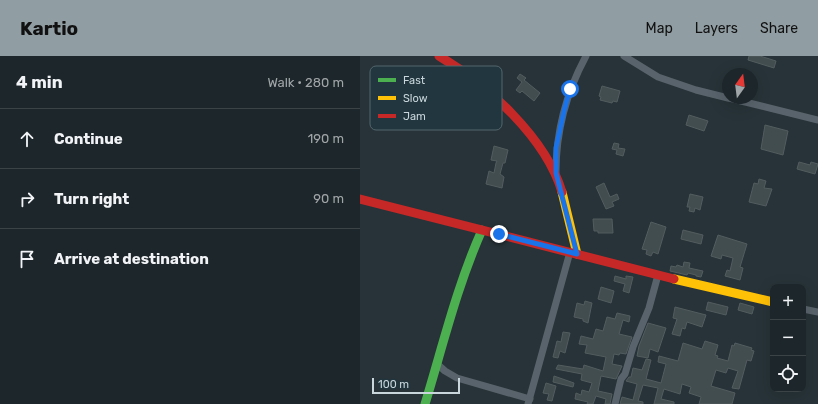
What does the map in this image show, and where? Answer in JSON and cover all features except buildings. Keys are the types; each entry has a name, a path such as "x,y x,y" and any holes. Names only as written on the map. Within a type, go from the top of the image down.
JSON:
{"street":[{"path":"439,56 449,60 456,66"},
{"path":"437,364 457,378 529,401 573,253 556,173 556,148 570,89 586,56"},
{"path":"624,56 658,77 696,90 722,96"},
{"path":"753,104 818,120"},
{"path":"502,105 522,126 541,150 556,173"},
{"path":"541,150 556,148"},
{"path":"360,199 658,275 770,301"},
{"path":"425,404 458,290 474,246 482,230"},
{"path":"615,404 621,379 625,374 633,347 649,308 658,275"},
{"path":"806,310 818,312"}],"traffic: fast":[{"path":"425,404 458,294 482,230"}],"traffic: slow":[{"path":"562,192 577,254"},
{"path":"674,279 770,301"}],"traffic: jam":[{"path":"439,56 454,66"},
{"path":"502,104 529,133 543,152 554,172 562,192"},
{"path":"360,199 674,279"}],"route":[{"path":"499,234 577,254 556,173 556,148 570,89"}]}
